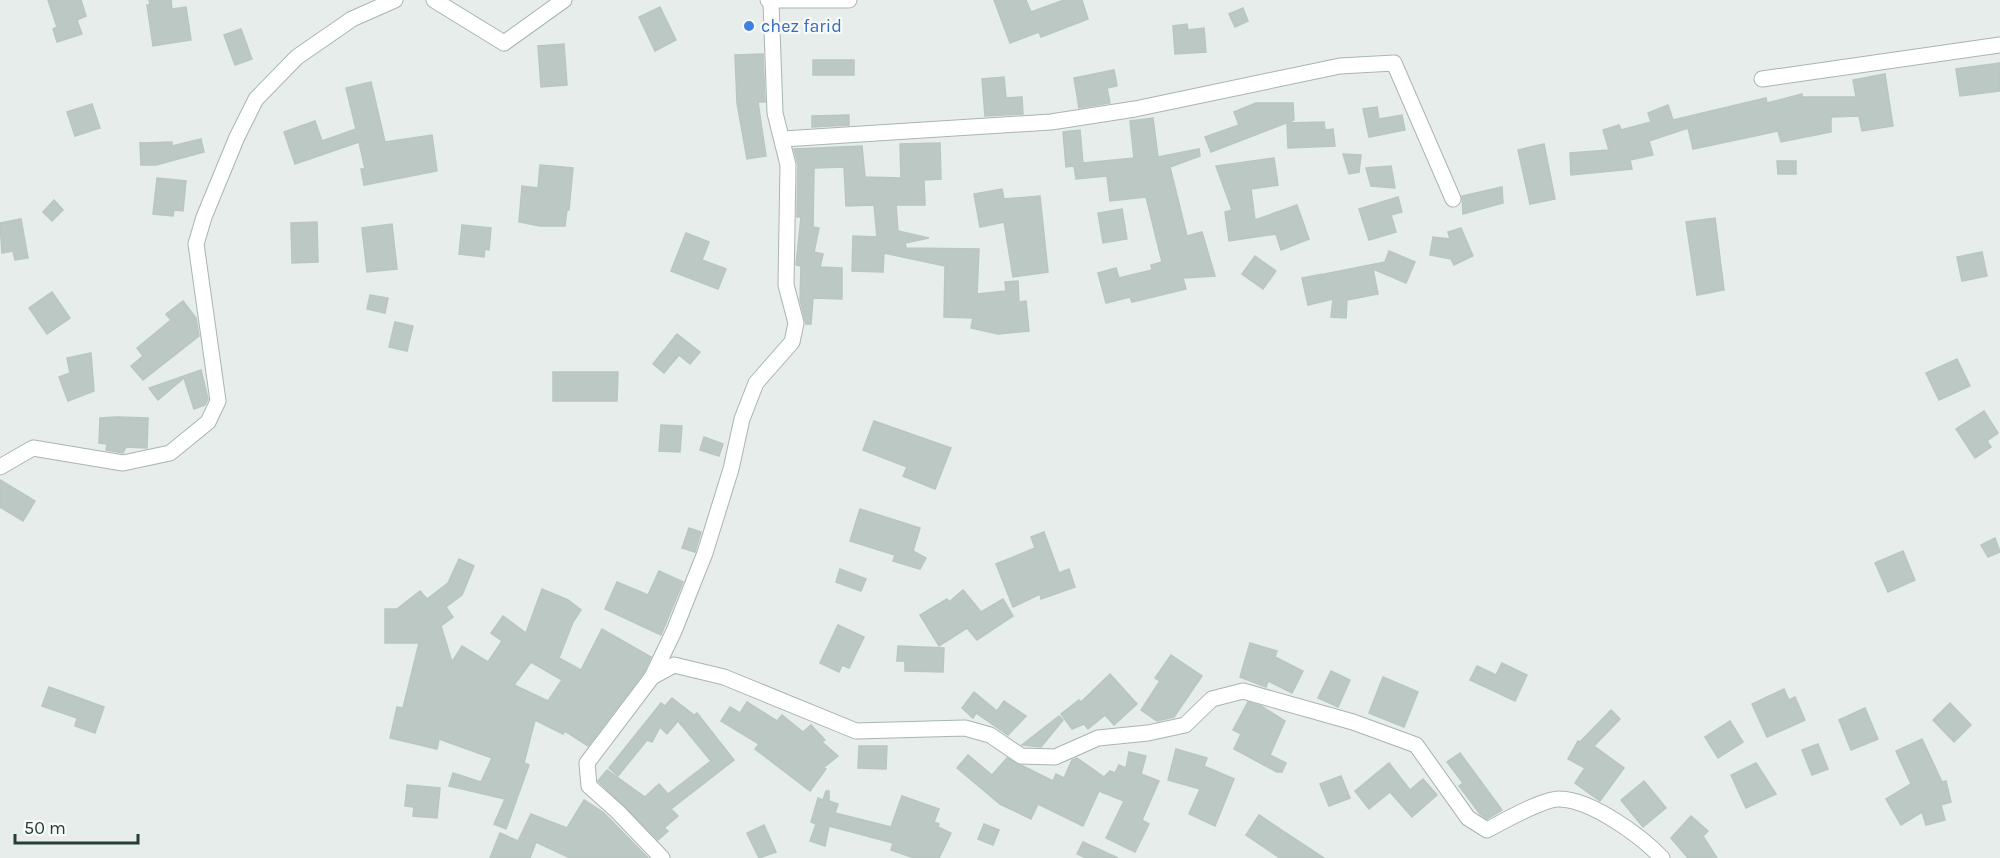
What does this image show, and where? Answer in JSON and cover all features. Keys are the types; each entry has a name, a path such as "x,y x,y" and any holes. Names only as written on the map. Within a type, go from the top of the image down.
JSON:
{"street":[{"path":"0,467 33,448 123,463 170,453 208,422 218,401 196,244 204,217 237,137 256,99 297,57 352,19 395,0"},
{"path":"434,0 504,43 564,0"},
{"path":"662,858 617,810 589,786 587,762 652,677 674,631 705,554 731,469 742,418 756,382 792,342 796,323 786,285 788,165 775,113 769,1 849,0"},
{"path":"1762,79 2000,45"},
{"path":"783,139 1051,122 1135,109 1340,66 1394,63 1454,199"},
{"path":"652,677 674,665 724,677 856,731 965,728 990,735 1021,756 1055,757 1098,738 1148,733 1185,725 1212,699 1243,691 1353,722 1416,745 1468,818 1487,830 1518,813 1559,799 1596,810 1642,837 1662,858"}],"building":[{"path":"48,0 81,0 86,16 77,20 82,34 57,42 53,29 57,27"},
{"path":"149,0 171,0 172,9 186,7 191,40 153,46 147,5 150,5"},
{"path":"994,0 1026,0 1031,12 1064,0 1082,0 1088,19 1041,37 1039,32 1010,43"},
{"path":"660,7 676,40 655,51 639,17"},
{"path":"1243,8 1248,21 1235,27 1229,14"},
{"path":"1187,24 1188,30 1204,28 1206,52 1175,54 1173,26"},
{"path":"241,29 252,59 235,65 224,35"},
{"path":"564,44 567,85 541,87 538,46"},
{"path":"763,54 765,102 758,102 766,156 747,159 737,103 735,55"},
{"path":"813,60 854,60 854,75 813,75"},
{"path":"2000,63 2000,91 1960,96 1956,69"},
{"path":"1114,70 1117,86 1107,88 1110,103 1079,108 1074,78"},
{"path":"1885,74 1893,126 1862,131 1859,116 1831,117 1831,132 1781,142 1778,131 1693,149 1688,128 1649,141 1653,155 1630,160 1632,169 1571,175 1570,153 1609,150 1603,130 1619,125 1621,130 1651,122 1648,113 1668,105 1673,120 1766,98 1767,103 1802,94 1802,97 1856,97 1853,80"},
{"path":"1004,77 1006,98 1022,97 1023,114 985,116 982,79"},
{"path":"371,82 385,142 432,135 437,171 364,185 361,169 365,169 359,142 295,164 284,132 315,121 322,141 356,129 346,88"},
{"path":"1256,103 1293,103 1294,120 1211,152 1205,137 1239,125 1234,112"},
{"path":"92,104 100,128 75,136 67,112"},
{"path":"1377,107 1379,119 1402,115 1405,130 1369,137 1363,109"},
{"path":"849,115 849,125 812,127 812,116"},
{"path":"1153,118 1158,157 1199,149 1200,156 1170,167 1187,236 1202,232 1215,276 1183,278 1186,289 1132,302 1130,297 1106,303 1098,273 1116,268 1119,278 1152,270 1151,265 1162,262 1146,197 1110,201 1107,176 1076,179 1074,166 1066,167 1063,132 1080,130 1083,163 1134,158 1130,121"},
{"path":"1324,122 1325,130 1333,129 1335,146 1288,148 1287,123"},
{"path":"201,139 204,152 156,165 141,165 140,143 172,142 172,146"},
{"path":"940,143 941,179 924,180 925,205 896,205 898,231 929,238 905,243 906,248 979,249 977,294 1006,291 1005,282 1018,281 1019,302 1026,301 1029,331 998,334 971,328 973,318 944,317 945,266 884,253 883,272 852,271 853,236 877,237 874,205 846,206 844,167 814,168 813,227 819,228 814,252 823,254 820,267 842,268 842,299 813,298 811,324 806,324 800,300 801,266 796,265 801,217 797,217 798,165 794,149 862,146 865,177 901,178 900,144"},
{"path":"1544,144 1555,199 1530,204 1518,150"},
{"path":"1343,154 1361,155 1359,172 1349,174"},
{"path":"1274,158 1278,185 1251,189 1255,220 1297,205 1309,239 1281,250 1276,234 1229,241 1225,212 1232,210 1216,166"},
{"path":"1777,161 1796,161 1796,174 1778,174"},
{"path":"540,165 573,168 565,226 540,226 519,222 522,186 538,188"},
{"path":"1391,166 1395,188 1371,186 1366,168"},
{"path":"157,178 186,181 183,211 174,210 173,216 153,214"},
{"path":"1502,187 1503,203 1463,214 1462,196"},
{"path":"1002,189 1004,199 1040,196 1048,272 1013,277 1004,222 980,227 974,194"},
{"path":"1398,197 1402,212 1391,215 1396,232 1369,240 1359,209"},
{"path":"54,200 63,210 52,221 43,212"},
{"path":"1122,209 1127,239 1103,243 1098,213"},
{"path":"1715,218 1724,290 1697,295 1686,222"},
{"path":"21,219 28,258 15,260 13,251 2,253 0,223"},
{"path":"317,222 318,262 292,263 291,223"},
{"path":"392,224 397,269 367,272 362,228"},
{"path":"462,225 491,228 489,250 485,249 484,257 459,254"},
{"path":"1461,228 1473,256 1454,265 1451,259 1430,255 1433,237 1450,239 1448,232"},
{"path":"686,233 709,242 702,260 726,269 718,289 671,271"},
{"path":"1389,251 1415,262 1406,283 1373,269 1378,294 1347,300 1346,318 1331,317 1333,299 1308,305 1302,278 1322,274 1324,280 1324,274 1385,262"},
{"path":"1982,252 1987,276 1962,281 1957,257"},
{"path":"1255,256 1276,271 1263,289 1242,274"},
{"path":"52,292 70,318 47,334 29,308"},
{"path":"370,295 388,298 385,313 367,309"},
{"path":"183,301 196,318 199,336 143,380 131,366 143,356 137,348 171,320 166,314"},
{"path":"395,322 413,326 407,351 389,347"},
{"path":"677,334 700,352 690,364 679,355 664,373 653,364"},
{"path":"91,353 94,391 68,401 59,377 70,373 67,358"},
{"path":"1957,359 1970,386 1939,400 1926,373"},
{"path":"201,370 208,399 205,405 194,409 184,378 158,400 149,388"},
{"path":"553,372 618,372 617,401 553,401"},
{"path":"1984,411 1998,433 1987,441 1991,447 1975,458 1956,429"},
{"path":"100,418 148,418 147,448 126,447 123,453 106,450 107,444 99,443"},
{"path":"874,421 951,448 935,489 903,476 907,467 863,450"},
{"path":"661,425 682,426 680,452 659,451"},
{"path":"704,437 723,444 719,456 700,450"},
{"path":"0,480 35,501 23,521 0,507"},
{"path":"860,509 920,528 913,551 926,558 920,569 893,561 895,555 850,541"},
{"path":"689,528 701,532 695,552 682,548"},
{"path":"1044,532 1059,573 1069,569 1075,587 1041,599 1040,594 1013,607 996,564 1035,548 1031,537"},
{"path":"1995,538 2000,552 1988,557 1981,545"},
{"path":"1903,551 1915,580 1888,592 1875,563"},
{"path":"459,559 474,566 462,595 446,607 453,617 441,626 452,662 462,646 488,662 502,641 491,633 503,616 526,633 542,589 568,600 581,610 573,622 559,658 581,670 602,629 651,657 644,672 588,746 565,731 563,734 535,720 524,763 529,765 506,829 494,824 505,799 449,786 453,773 481,782 492,758 439,739 437,749 390,738 397,707 403,708 419,643 385,643 385,609 397,609 420,591 427,599 448,583","holes":["531,662 562,680 548,701 514,685"]},
{"path":"840,569 866,579 861,591 836,582"},
{"path":"659,571 683,582 661,635 605,609 617,582 648,595"},
{"path":"963,590 981,612 1003,599 1013,616 977,640 967,628 939,646 920,615 947,599 949,602"},
{"path":"838,625 864,637 849,668 842,665 839,672 820,663"},
{"path":"1250,643 1277,651 1275,657 1303,671 1292,693 1268,681 1266,687 1240,677"},
{"path":"898,646 944,648 943,672 905,671 905,661 897,661"},
{"path":"1171,655 1202,676 1174,717 1157,721 1141,710 1160,681 1155,678"},
{"path":"1502,663 1527,675 1515,701 1470,680 1477,666 1496,675"},
{"path":"1331,671 1350,680 1338,707 1318,698"},
{"path":"1110,674 1137,704 1114,725 1105,715 1088,729 1084,724 1072,729 1061,714 1079,700 1081,702"},
{"path":"1383,677 1418,692 1404,727 1369,713"},
{"path":"49,687 104,707 95,733 75,726 77,718 42,706"},
{"path":"1784,689 1789,700 1795,697 1805,720 1767,737 1752,704"},
{"path":"974,692 997,711 1004,701 1026,716 1008,735 976,713 973,718 962,708"},
{"path":"672,698 694,715 697,713 734,760 671,809 678,816 664,828 668,831 658,840 598,781 607,770 645,797 659,784 668,794 711,761 678,721 667,734 660,727 652,742 647,740 618,776 609,768 661,703 665,706"},
{"path":"747,702 777,721 782,715 803,732 811,725 825,740 822,742 838,756 823,768 826,769 810,791 755,749 759,744 721,721 730,707 740,713"},
{"path":"1248,702 1261,706 1285,721 1270,755 1286,763 1282,772 1277,772 1234,749 1241,734 1233,730"},
{"path":"1950,703 1971,725 1954,742 1933,720"},
{"path":"1865,708 1878,739 1851,750 1839,720"},
{"path":"1611,710 1620,719 1594,746 1624,768 1600,801 1575,783 1585,768 1568,759 1578,741 1580,742"},
{"path":"1059,716 1063,720 1041,747 1022,745"},
{"path":"1730,721 1743,742 1718,758 1705,737"},
{"path":"1922,739 1942,782 1946,781 1951,802 1941,805 1945,820 1926,825 1922,812 1901,825 1886,799 1911,784 1896,751"},
{"path":"1818,744 1828,769 1812,775 1802,750"},
{"path":"859,746 887,746 886,769 858,768"},
{"path":"1176,749 1207,758 1204,766 1234,779 1215,826 1189,814 1200,789 1168,780"},
{"path":"1129,752 1146,756 1141,774 1159,781 1142,820 1149,824 1135,852 1106,838 1124,801 1099,791 1083,826 1038,804 1031,819 1000,804 957,768 968,755 992,775 1007,758 1053,781 1056,774 1064,778 1072,760 1077,758 1104,777 1110,771 1115,773 1119,765 1126,768"},
{"path":"1460,753 1502,810 1487,819 1480,814 1459,786 1463,783 1447,762"},
{"path":"1389,763 1410,790 1423,779 1437,795 1412,817 1390,792 1369,809 1355,791"},
{"path":"1756,763 1776,794 1746,808 1731,775"},
{"path":"1341,776 1350,798 1329,806 1320,784"},
{"path":"1644,781 1666,808 1643,827 1621,800"},
{"path":"407,785 440,788 437,818 413,816 414,807 405,806"},
{"path":"826,791 829,791 829,801 838,804 835,813 891,827 902,796 939,809 934,822 939,824 938,827 951,833 939,858 914,858 891,850 893,843 829,826 825,846 810,841 816,824 811,822 818,798 823,800"},
{"path":"584,800 604,813 648,858 570,858 536,842 530,858 490,858 500,833 518,841 531,814 567,828"},
{"path":"1259,815 1324,858 1280,858 1246,835"},
{"path":"1691,816 1708,831 1703,836 1717,858 1688,858 1671,838"},
{"path":"984,824 999,830 993,845 978,839"},
{"path":"764,825 776,852 759,858 747,833"},
{"path":"1083,842 1118,858 1086,858 1077,854"}],"place":[{"name":"chez farid","path":"749,26"}]}
